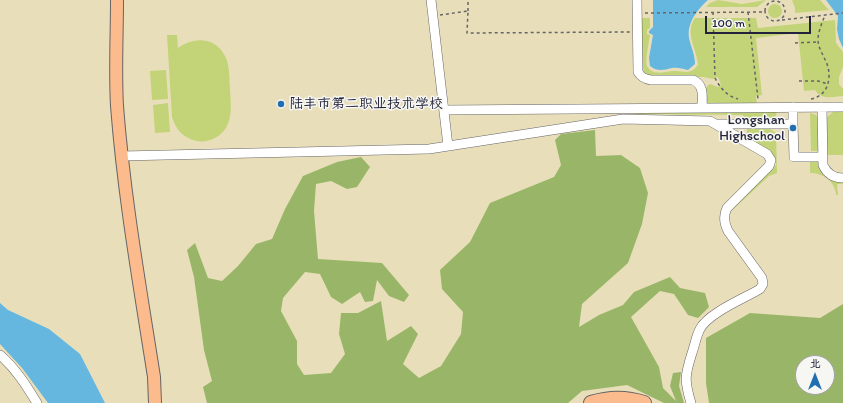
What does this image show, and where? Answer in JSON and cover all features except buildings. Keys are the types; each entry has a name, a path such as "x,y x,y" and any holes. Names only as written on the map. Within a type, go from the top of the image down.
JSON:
{"highway":[{"path":"592,403 605,399 620,398 644,403"}],"main road":[{"path":"117,0 117,105 127,203 154,378 155,403"}],"street":[{"path":"431,0 448,146"},
{"path":"637,0 638,72 646,80 693,80 697,82 701,87 702,108"},
{"path":"822,107 823,166 827,172 835,177 843,178"},
{"path":"444,110 843,107"},
{"path":"793,108 794,157 823,157"},
{"path":"122,156 429,149 623,119 705,120 715,124 767,154 771,160 769,166 727,208 724,215 724,222 728,231 762,278 763,284 760,289 727,306 708,320 700,329 685,375 686,388 690,403"},
{"path":"715,124 793,124"},
{"path":"0,355 9,363 25,383 37,403"}],"path":[{"path":"468,0 467,33 632,32 632,26"},
{"path":"782,20 786,12 786,9 782,3 778,1 771,2 766,6 766,16 770,20 776,22 843,13"},
{"path":"432,16 468,11"},
{"path":"637,12 765,12"},
{"path":"714,12 715,78 725,92 740,100"},
{"path":"748,12 758,100 752,100"},
{"path":"804,99 819,96 825,91 828,84 828,70 818,42 825,15"},
{"path":"795,43 818,42"},
{"path":"799,81 812,81 828,84"}],"green space":[{"path":"718,0 742,4 766,0 757,7 706,7 710,3"},
{"path":"792,0 820,0 829,10 795,13"},
{"path":"775,4 780,6 782,11 780,16 775,18 770,16 768,11 770,6"},
{"path":"642,18 650,18 650,28 647,30 647,34 650,35 647,51 647,66 650,70 657,73 672,71 689,72 698,65 691,35 692,24 695,18 756,18 758,28 835,20 836,43 843,52 843,67 839,77 839,84 843,89 843,96 824,97 815,90 804,91 798,33 756,38 762,95 756,96 757,106 708,105 705,96 706,88 710,84 718,87 721,85 718,77 713,79 703,77 653,77 644,72 642,64"},
{"path":"167,35 177,35 178,48 184,44 197,40 210,42 221,49 227,60 229,67 231,103 230,116 226,129 213,139 206,141 192,140 184,136 178,130 174,122 172,117"},
{"path":"166,70 168,99 152,100 150,71"},
{"path":"168,103 170,132 155,133 153,105"},
{"path":"637,112 777,112 774,118 743,118 743,115 637,114"},
{"path":"833,112 843,112 843,155 826,155 826,118"},
{"path":"810,113 816,115 819,120 818,151 811,151"},
{"path":"747,129 770,129 776,133 777,173 769,176 727,215 729,210 776,165 776,159 765,148 747,137"},
{"path":"595,130 596,156 621,155 640,168 648,193 642,224 628,263 582,304 579,327 599,315 623,305 634,292 670,277 680,288 705,293 709,307 698,318 688,315 674,294 660,291 631,317 659,367 663,388 676,401 670,386 673,373 681,372 679,386 684,403 664,403 627,385 582,391 568,403 207,403 203,387 212,381 204,350 194,277 187,250 195,243 208,278 222,281 238,266 256,244 272,239 285,209 303,176 337,162 361,157 370,167 357,187 347,189 331,181 316,184 314,211 318,259 382,263 409,295 404,302 389,296 377,280 373,301 365,302 360,292 342,304 331,297 320,274 305,272 283,298 281,311 297,341 297,364 304,375 331,373 345,354 339,334 341,313 358,313 381,301 387,341 411,326 418,334 403,364 419,378 441,366 461,334 463,312 442,289 440,270 470,242 490,203 554,177 561,165 555,140 561,134"},
{"path":"810,162 819,162 843,181 843,184 837,184 838,195 836,195 831,182 828,179 819,174 810,173"},
{"path":"843,304 843,403 709,403 706,383 706,338 750,313 820,318"}],"water":[{"path":"653,0 708,0 699,9 690,24 689,36 695,64 688,70 672,68 658,70 650,66 649,58 653,35 649,33 649,31 653,27"},
{"path":"826,0 843,0 843,48 837,29 838,16"},
{"path":"0,303 8,310 49,329 80,354 105,403 48,403 22,368 0,344"}],"place":[{"name":"陆丰市第二职业技术学校","path":"281,104"},
{"name":"Longshan Highschool","path":"793,128"}]}
